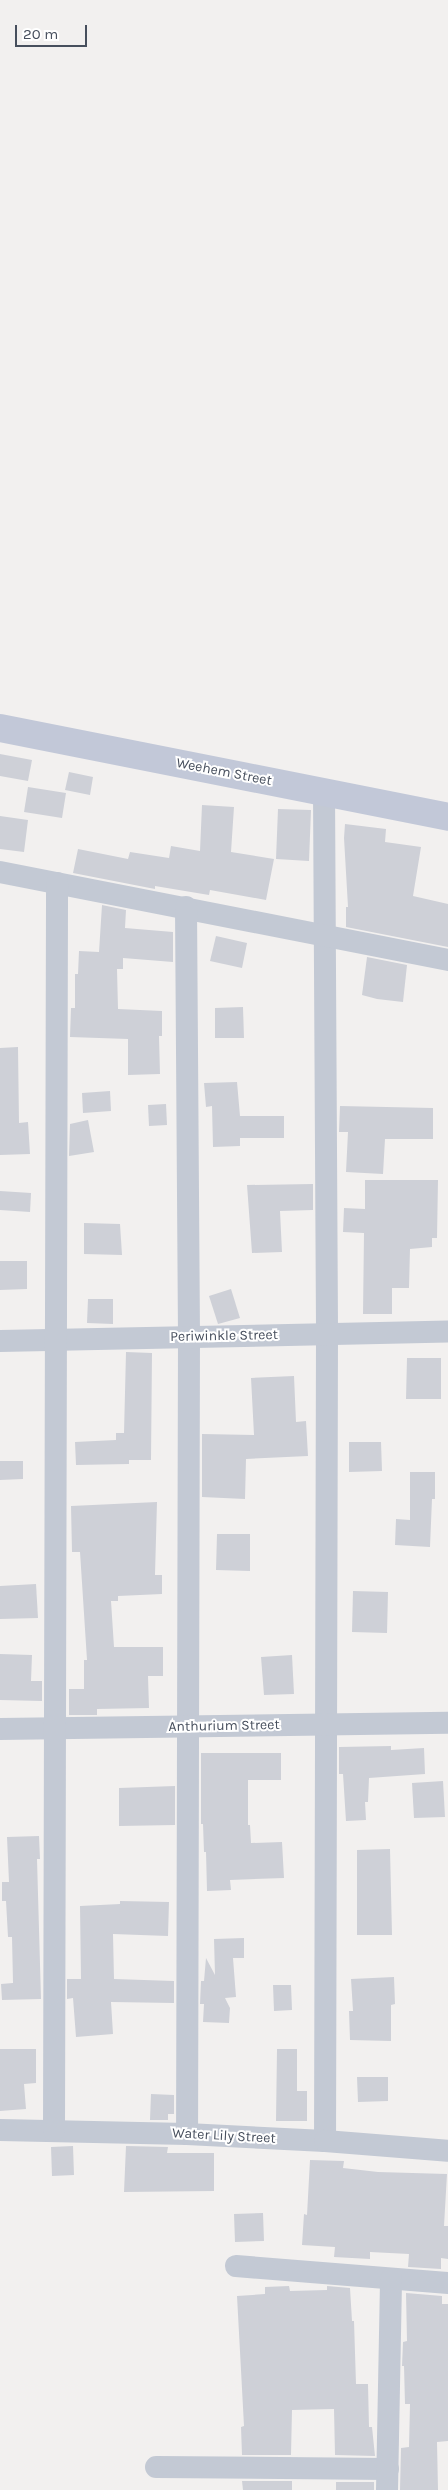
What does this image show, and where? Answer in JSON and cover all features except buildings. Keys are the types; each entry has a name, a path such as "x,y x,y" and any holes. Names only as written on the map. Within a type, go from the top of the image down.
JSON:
{"street":[{"name":"Weehem Street","path":"0,728 448,817"},
{"path":"324,791 327,1334 324,1724 325,2141"},
{"path":"0,872 186,907 448,960"},
{"path":"54,2130 57,883"},
{"path":"186,907 189,1337 187,2134"},
{"name":"Periwinkle Street","path":"0,1340 448,1332"},
{"name":"Anthurium Street","path":"0,1729 448,1723"},
{"name":"Water Lily Street","path":"0,2130 187,2134 325,2141 448,2151"},
{"path":"236,2266 448,2283"},
{"path":"156,2467 388,2479 391,2279"}]}
